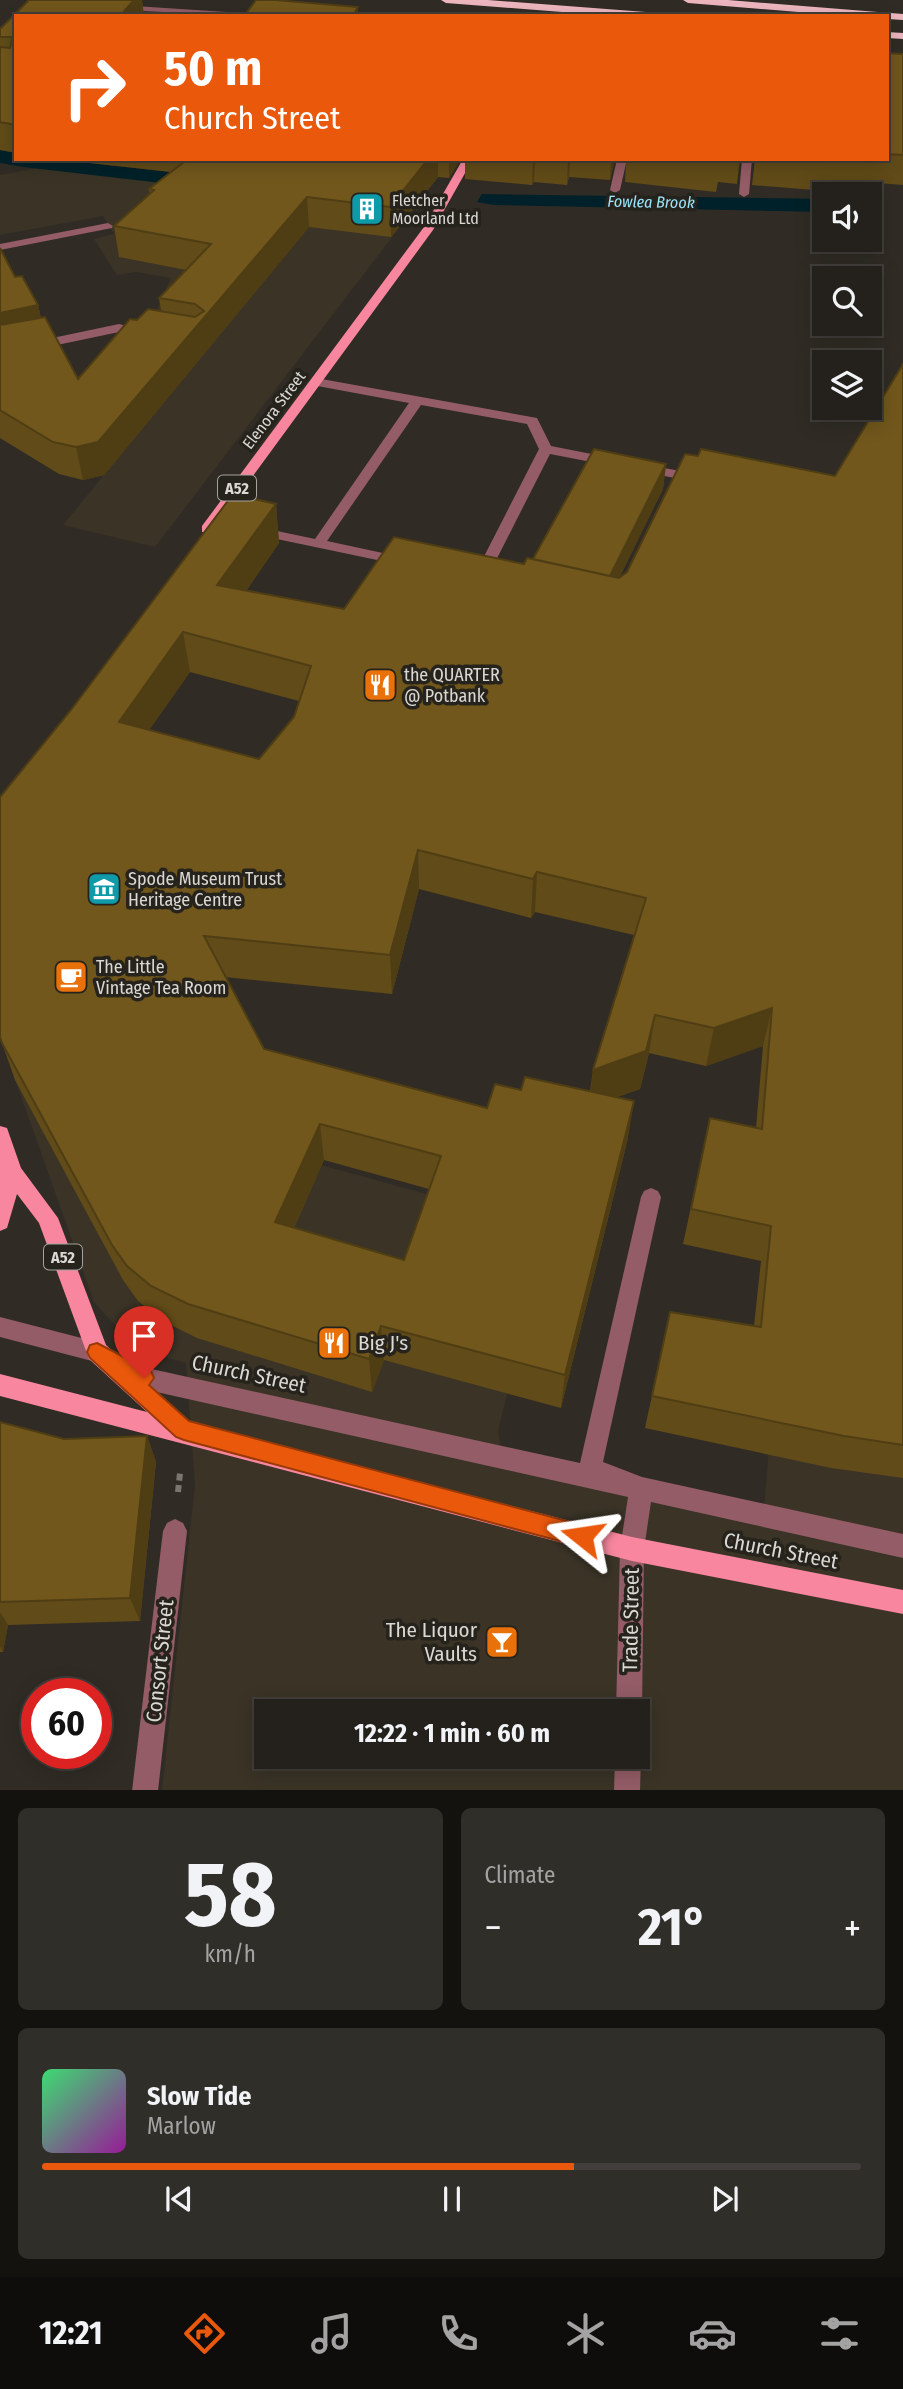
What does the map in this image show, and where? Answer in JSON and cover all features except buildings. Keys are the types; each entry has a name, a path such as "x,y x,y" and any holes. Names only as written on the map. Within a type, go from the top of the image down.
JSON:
{"highway":[{"path":"446,0 632,14"},
{"path":"688,0 865,14"}],"main road":[{"name":"Elenora Street","path":"197,543 227,523 316,382 429,228 467,161"},
{"name":"A52","path":"0,1134 12,1172 48,1218 97,1352"},
{"path":"0,1222 12,1172"},
{"name":"Church Street","path":"97,1352 184,1430 632,1549 903,1602"},
{"name":"A52","path":"0,1385 184,1430"}],"street":[{"path":"108,6 215,14"},
{"path":"615,190 622,161"},
{"path":"744,194 747,161"},
{"path":"0,247 108,226"},
{"path":"0,353 119,328 159,335"},
{"path":"316,382 531,421 546,449 676,481 710,480"},
{"path":"318,544 417,401"},
{"path":"480,578 546,449"},
{"path":"227,523 414,564"},
{"path":"641,1488 590,1469 651,1198"},
{"path":"0,1327 97,1352"},
{"name":"Church Street","path":"97,1352 144,1378 903,1546"},
{"name":"Trade Street","path":"629,1699 632,1549 641,1488"},
{"name":"Consort Street","path":"145,1790 175,1531"},
{"path":"627,1790 628,1769"}],"path":[{"path":"175,1531 184,1430"}],"shaded area":[{"path":"444,161 438,177 155,547 63,525 225,326 155,314 171,278 136,272 117,275 94,239 114,234 103,216 0,235 0,175 38,168 73,171"},
{"path":"0,973 251,1146 548,1227 498,1431 502,1459 763,1522 780,1308 903,1315 903,1790 162,1790 195,1485 186,1363 151,1353 117,1327 94,1302 0,1037"}],"water":[{"path":"0,150 14,153 14,161 71,161 332,190 204,188 0,163"},
{"name":"Fowlea Brook","path":"482,194 812,199 812,212 494,205 477,202"}],"place":[{"name":"Fletcher Moorland Ltd","path":"367,209"},
{"name":"the QUARTER @ Potbank","path":"380,685"},
{"name":"Spode Museum Trust Heritage Centre","path":"104,889"},
{"name":"The Little Vintage Tea Room","path":"71,977"},
{"name":"Big J's","path":"334,1343"},
{"name":"The Liquor Vaults","path":"502,1642"}],"route":[{"path":"144,1378 97,1352 184,1430 582,1536"}]}
